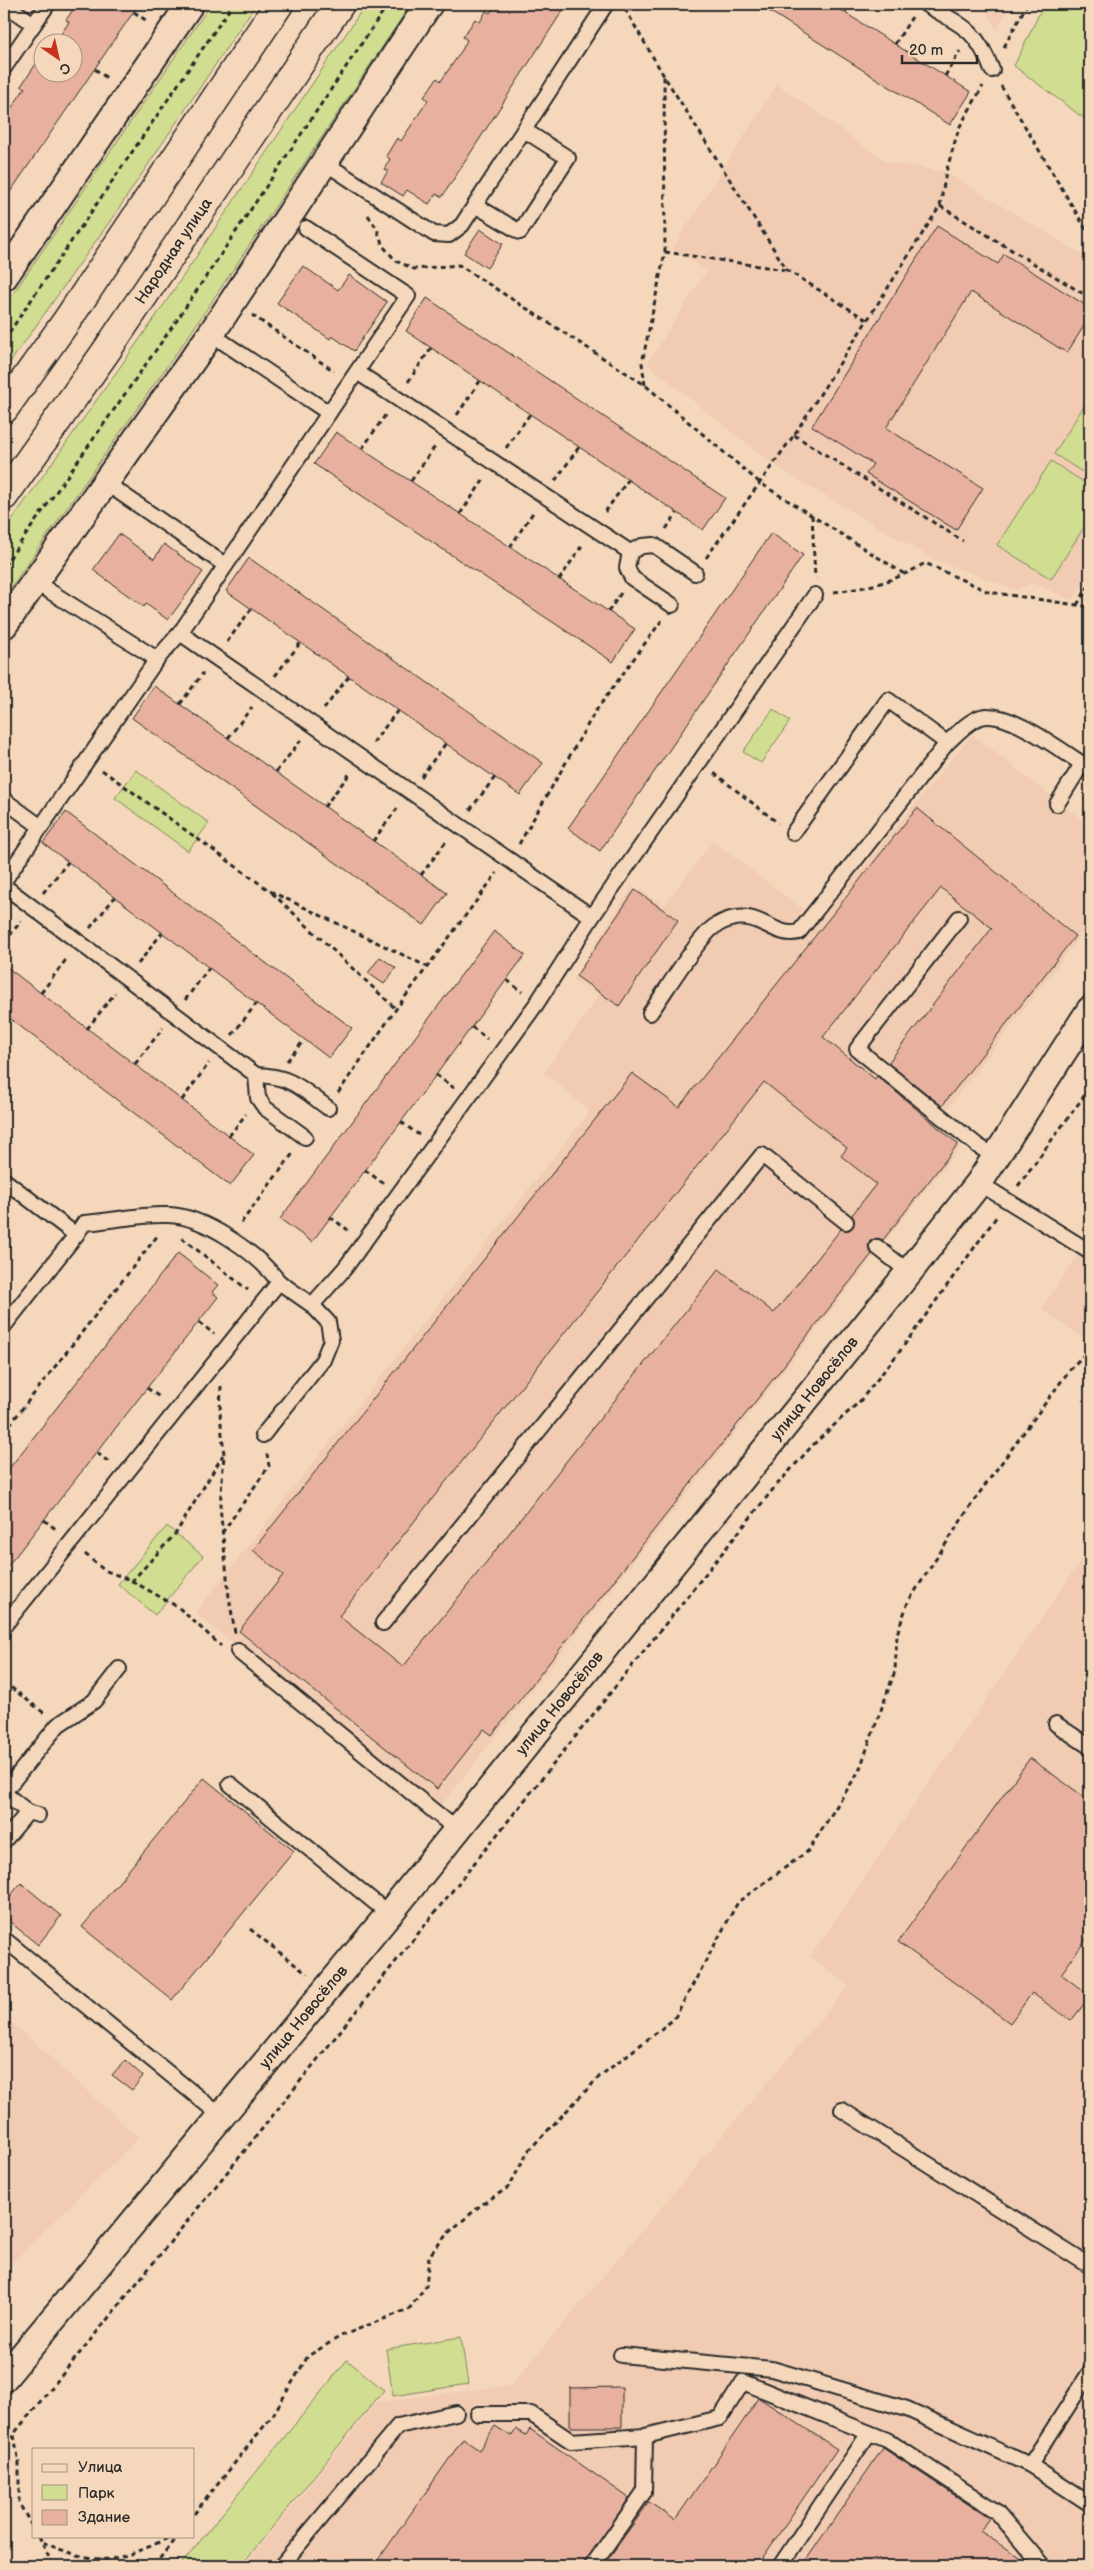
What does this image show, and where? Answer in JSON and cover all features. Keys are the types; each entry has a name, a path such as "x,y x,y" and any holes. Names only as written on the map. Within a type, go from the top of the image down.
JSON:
{"main road":[{"path":"4,409 73,311 279,4"},
{"name":"Народная улица","path":"4,496 107,350 340,4"}],"street":[{"path":"4,277 190,4"},
{"path":"4,625 211,334 428,4"},
{"name":"улица Новосёлов","path":"4,2378 389,1914 909,1272 996,1157 1090,1010"}],"lane":[{"path":"4,4 34,24"},
{"path":"4,68 48,4"},
{"path":"325,163 434,234 449,235 462,225 606,4"},
{"path":"920,8 972,33 983,47 992,70"},
{"path":"475,205 520,232 542,200 568,158 524,130"},
{"path":"4,881 157,659 180,632 408,296 306,228"},
{"path":"211,334 328,413"},
{"path":"354,377 630,552"},
{"path":"106,483 225,565"},
{"path":"630,552 642,546 654,546 695,573"},
{"path":"630,552 627,568 632,578 672,605"},
{"path":"35,582 157,659"},
{"path":"312,1305 345,1268 537,1003 592,917 815,595"},
{"path":"180,632 592,917"},
{"path":"793,833 888,700 948,743"},
{"path":"650,1013 701,940 714,926 732,918 749,918 789,935 799,932 948,743 963,728 980,717 997,716 1014,723 1086,766 1057,804"},
{"path":"4,800 41,827"},
{"path":"4,886 256,1075 276,1075 288,1079 328,1108"},
{"path":"959,918 857,1049 978,1146 996,1157"},
{"path":"256,1075 258,1098 265,1108 305,1137"},
{"path":"383,1623 762,1155 846,1222"},
{"path":"4,1180 76,1235"},
{"path":"978,1183 1090,1252"},
{"path":"4,1326 84,1223 196,1220 229,1238 269,1268 280,1282 312,1305 328,1322 331,1340 323,1360 263,1435"},
{"path":"877,1247 909,1272"},
{"path":"4,1626 217,1357 280,1282"},
{"path":"238,1651 457,1830"},
{"path":"4,1841 33,1813 4,1792 58,1724 94,1701 119,1669"},
{"path":"1056,1724 1090,1747"},
{"path":"230,1784 389,1914"},
{"path":"4,1939 221,2116"},
{"path":"842,2110 1090,2266"},
{"path":"621,2355 772,2369 907,2409 1030,2465 1090,2504"},
{"path":"1030,2465 1090,2372"},
{"path":"478,2414 531,2414 571,2441 645,2436 720,2418 743,2382 887,2440 997,2512 1043,2566"},
{"path":"281,2566 398,2426 456,2413"},
{"path":"780,2566 869,2433"},
{"path":"592,2566 644,2492 645,2436"}],"path":[{"path":"4,340 233,4"},
{"path":"4,566 177,320 388,4"},
{"path":"622,4 664,76 787,270"},
{"path":"845,12 850,4"},
{"path":"695,573 794,436 940,206 946,172 959,128 1027,4"},
{"path":"895,44 920,8"},
{"path":"134,12 147,21"},
{"path":"945,76 972,33"},
{"path":"95,69 108,78"},
{"path":"992,70 1090,236"},
{"path":"645,385 642,363 665,252 664,76"},
{"path":"355,182 362,205 377,229 383,246 396,261 414,269 460,265 645,385 760,483 906,575"},
{"path":"940,206 1090,298"},
{"path":"665,252 787,270 867,320"},
{"path":"250,314 354,377"},
{"path":"794,436 963,541"},
{"path":"812,515 815,595 871,588 906,575 925,563 989,592 1090,607"},
{"path":"1077,605 1090,584"},
{"path":"328,1108 396,1009 521,841 595,712 672,605"},
{"path":"88,760 270,891 396,1009"},
{"path":"700,762 748,802 793,833"},
{"path":"270,891 428,967"},
{"path":"276,1075 304,1040"},
{"path":"4,2446 248,2146 774,1488 813,1445 860,1401 900,1351 1090,1088"},
{"path":"229,1136 258,1098"},
{"path":"229,1238 305,1137"},
{"path":"4,1432 167,1220 251,1292"},
{"path":"199,1322 216,1336"},
{"path":"195,2513 273,2415 308,2356 341,2336 409,2309 426,2286 429,2256 448,2233 481,2205 510,2187 528,2151 600,2076 674,2020 738,1902 808,1851 859,1771 895,1672 897,1634 908,1602 976,1499 1071,1368 1090,1349"},
{"path":"44,1520 104,1570 132,1581 178,1608 224,1649 238,1651 229,1598 220,1506 224,1455 220,1413 222,1369 217,1357"},
{"path":"148,1388 165,1402"},
{"path":"222,1534 269,1466 263,1435"},
{"path":"96,1452 114,1466"},
{"path":"132,1581 176,1534 224,1455"},
{"path":"4,1682 58,1724"},
{"path":"250,1929 312,1977"},
{"path":"13,2435 19,2463 19,2503 32,2526"},
{"path":"40,2538 54,2566"},
{"path":"43,2542 58,2549 109,2559 152,2546 168,2538"},
{"path":"154,2566 175,2538"}],"shaded area":[{"path":"982,4 1011,4 997,29"},
{"path":"777,84 887,162 946,172 1090,259 1090,572 1073,600 1032,583 1015,590 933,559 773,465 647,364 707,270 672,249"},
{"path":"972,734 1090,826 1090,923 936,1124 960,1147 441,1806 195,1613 590,1111 544,1073 600,994 572,980 633,886 664,905 713,841 819,921"},
{"path":"1090,1237 1090,1343 1041,1309"},
{"path":"1090,1547 1090,2566 244,2566 377,2402 511,2385 849,1986 810,1957"},
{"path":"4,2015 139,2138 4,2271"}],"green space":[{"path":"211,4 256,4 115,214 4,371 4,307"},
{"path":"366,4 411,4 192,331 4,597 4,531 161,309"},
{"path":"1044,4 1090,4 1090,123 1014,66"},
{"path":"1090,396 1090,477 1054,454"},
{"path":"1051,461 1090,486 1090,518 1051,579 997,545"},
{"path":"773,709 790,721 761,763 743,752"},
{"path":"136,770 209,823 188,851 115,798"},
{"path":"167,1526 203,1556 155,1615 118,1584"},
{"path":"461,2337 468,2384 393,2396 386,2349"},
{"path":"347,2360 384,2390 241,2566 180,2566"}],"building":[{"path":"77,4 139,4 4,201 4,119 25,88 21,86 32,70 32,82 82,82 82,32 62,32 69,22 66,20"},
{"path":"497,4 567,4 442,197 436,194 429,204 407,190 403,196 381,182 388,171 384,169 390,159 386,156 397,138 401,141 428,100 424,97 437,78 441,81 462,50 467,40 463,37 475,19 480,22 486,11 490,13"},
{"path":"758,4 831,4 971,92 950,125"},
{"path":"937,226 998,264 1004,254 1090,308 1090,316 1067,353 971,292 886,428 983,488 956,530 866,474 873,464 812,426"},
{"path":"480,229 503,244 487,268 464,253"},
{"path":"303,266 338,290 349,275 387,302 354,351 332,336 330,339 277,303"},
{"path":"427,298 725,498 703,530 406,331"},
{"path":"336,432 635,629 613,662 314,464"},
{"path":"771,533 803,555 600,851 568,828"},
{"path":"119,534 154,559 164,544 203,572 168,620 146,604 144,607 93,570"},
{"path":"249,558 543,763 520,795 226,591"},
{"path":"154,686 447,893 424,925 132,718"},
{"path":"917,808 1075,936 942,1106 888,1063 992,928 941,888 823,1037 875,1079 877,1076 958,1144 883,1240 878,1238 870,1241 868,1246 872,1254 492,1735 484,1729 437,1789 239,1631 283,1575 253,1550 632,1073 679,1107","holes":["764,1082 847,1148 841,1156 876,1184 852,1215 854,1219 853,1227 849,1230 841,1229 774,1313 719,1269 403,1667 339,1616"]},
{"path":"66,812 352,1028 329,1058 43,843"},
{"path":"635,890 678,920 619,1006 576,976"},
{"path":"494,931 525,955 312,1242 280,1219"},
{"path":"380,957 396,968 384,984 368,973"},
{"path":"4,965 254,1155 230,1186 4,1014"},
{"path":"178,1253 218,1285 212,1292 218,1297 4,1571 4,1475"},
{"path":"1030,1758 1090,1801 1090,1934 1061,1974 1090,1996 1071,2021 1032,1993 1010,2023 898,1942"},
{"path":"204,1778 294,1851 172,2000 82,1927"},
{"path":"21,1883 61,1916 38,1945 4,1917 4,1903"},
{"path":"125,2060 143,2076 132,2090 112,2075"},
{"path":"622,2387 622,2427 570,2427 570,2388"},
{"path":"759,2398 837,2449 757,2566 603,2566 649,2502 675,2520"},
{"path":"495,2426 511,2436 516,2429 526,2435 530,2429 629,2498 583,2566 374,2566 463,2439 479,2450"},
{"path":"883,2448 989,2518 980,2531 1032,2566 802,2566"}]}
